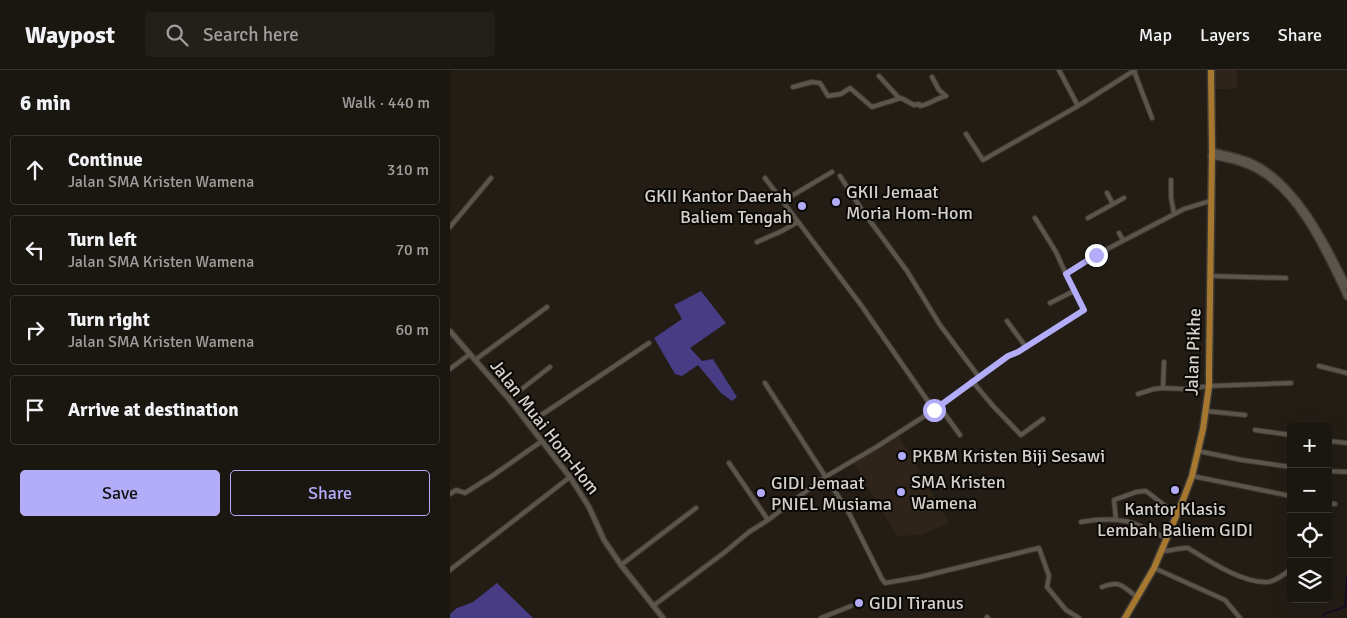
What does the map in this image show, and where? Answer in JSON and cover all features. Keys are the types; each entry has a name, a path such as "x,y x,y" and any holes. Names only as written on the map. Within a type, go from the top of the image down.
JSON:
{"highway":[{"name":"Jalan Pikhe","path":"1125,618 1154,568 1178,513 1192,476 1206,411 1209,386 1211,70"}],"main road":[{"path":"1211,153 1249,166 1283,189 1317,233 1347,286"},
{"path":"1317,233 1347,297"}],"street":[{"path":"1059,70 1078,106"},
{"path":"966,134 983,160 1078,106 1134,70 1152,118"},
{"path":"879,76 899,98 914,105 919,104 920,106 946,96 938,90 932,77"},
{"path":"793,87 812,82 820,83 828,96 841,94 850,88 872,107 899,98"},
{"path":"783,201 832,172"},
{"path":"840,176 862,210 907,271 940,325 979,377"},
{"path":"450,226 491,178"},
{"path":"765,178 861,305 934,410"},
{"path":"1171,180 1174,214"},
{"path":"1107,193 1113,204"},
{"path":"1088,218 1124,198"},
{"path":"1066,274 1096,255 1184,208 1210,201"},
{"path":"653,606 749,532 826,477 934,410 1008,356 1026,347 1084,310 1056,252 1035,218"},
{"path":"757,242 798,222"},
{"path":"1119,233 1123,240"},
{"path":"1210,276 1286,278"},
{"path":"1050,303 1074,291"},
{"path":"475,360 547,307"},
{"path":"1007,321 1026,347"},
{"name":"Jalan Muai Hom-Hom","path":"450,331 509,399 570,477 589,507 604,540 621,565 663,618"},
{"path":"528,424 649,343"},
{"path":"450,369 470,354"},
{"path":"1163,388 1164,362"},
{"path":"1319,366 1347,373"},
{"path":"509,399 550,367"},
{"path":"765,382 849,513 885,583 920,577 1039,548 1049,576 1048,589 1066,610 1079,618"},
{"path":"972,382 1021,435 1043,419"},
{"path":"1138,394 1163,388 1185,389 1209,386 1291,383"},
{"path":"939,406 960,434"},
{"path":"1206,411 1245,415"},
{"path":"1255,430 1287,434"},
{"path":"450,494 456,490 465,493 542,441"},
{"path":"1332,441 1347,443"},
{"path":"1198,451 1242,460 1287,466"},
{"path":"730,463 768,520"},
{"path":"1332,471 1347,472"},
{"path":"1192,476 1287,495"},
{"path":"450,570 570,477"},
{"path":"1116,520 1114,500 1136,492 1146,491 1162,504 1178,513"},
{"path":"621,565 696,508"},
{"path":"1081,522 1116,520 1132,523 1166,538"},
{"path":"1161,551 1171,551 1182,547 1188,548 1246,579 1268,582 1287,572"},
{"path":"1154,568 1225,600 1240,618"},
{"path":"1102,587 1113,583 1120,584 1137,597"},
{"path":"821,618 851,606"}],"shaded area":[{"path":"1213,70 1237,70 1237,87 1216,89 1213,87"},
{"path":"701,291 726,323 690,348 702,361 713,359 737,397 732,401 721,393 698,365 682,376 675,374 654,338 682,319 674,305"},
{"name":"SMA Kristen Wamena","path":"897,432 949,523 922,535 897,536 852,461"},
{"path":"497,583 533,618 450,618 450,614 457,608 473,602"}],"waterway":[{"path":"1322,618 1324,614 1345,607 1347,576"}],"place":[{"name":"GKII Jemaat Moria Hom-Hom","path":"836,202"},
{"name":"GKII Kantor Daerah Baliem Tengah","path":"802,206"},
{"name":"PKBM Kristen Biji Sesawi","path":"902,456"},
{"name":"Kantor Klasis Lembah Baliem GIDI","path":"1175,490"},
{"name":"SMA Kristen Wamena","path":"901,492"},
{"name":"GIDI Jemaat PNIEL Musiama","path":"761,493"},
{"name":"GIDI Tiranus","path":"859,603"}],"route":[{"path":"934,410 1008,356 1018,352 1084,310 1066,274 1096,255"}]}
